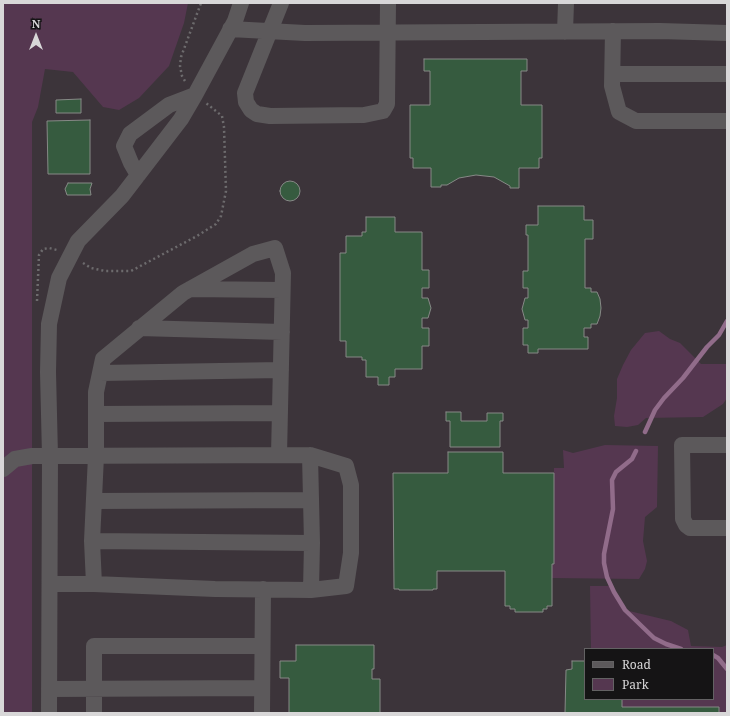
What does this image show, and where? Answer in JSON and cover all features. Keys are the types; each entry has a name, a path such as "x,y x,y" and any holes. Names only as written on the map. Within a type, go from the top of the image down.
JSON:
{"street":[{"path":"49,713 49,324 59,278 78,241 122,196 181,119 235,21 241,3"},
{"path":"281,3 245,93 246,102 251,110 258,114 270,116 364,115 383,112 388,104 388,3"},
{"path":"565,32 566,3"},
{"path":"230,29 306,33 613,31 727,33"},
{"path":"613,31 612,86 619,112 636,122 727,121"},
{"path":"613,74 727,74"},
{"path":"138,175 124,146 130,134 169,105 195,95"},
{"path":"94,584 92,541 96,456 96,392 103,359 139,328 189,289 253,254 275,248 283,273 279,455"},
{"path":"189,289 282,290"},
{"path":"139,328 282,332"},
{"path":"100,373 281,370"},
{"path":"96,414 280,413"},
{"path":"727,445 682,445 682,486 683,519 686,525 690,528 727,528"},
{"path":"3,469 15,459 32,456 310,455 346,466 351,485 351,553 346,586 311,590 50,584"},
{"path":"310,455 312,543 311,590"},
{"path":"94,501 310,500"},
{"path":"92,541 312,543"},
{"path":"262,713 263,589"},
{"path":"94,713 94,646 262,646"},
{"path":"49,689 262,688"}],"path":[{"path":"195,95 182,76 180,66 181,58 201,3"}],"shaded area":[{"path":"32,3 727,3 727,713 32,713"}],"green space":[{"path":"3,3 188,3 184,23 169,66 139,98 119,110 103,107 73,72 45,69 38,107 32,122 32,713 3,713"},
{"path":"659,331 670,339 680,343 701,364 727,364 727,398 723,404 703,417 646,418 638,425 627,427 615,426 614,416 617,398 617,379 623,365 631,350 645,333"},
{"path":"605,445 658,446 657,507 645,517 643,541 647,561 645,569 639,579 552,578 552,564 554,563 554,468 564,468 563,450 573,453"},
{"path":"590,586 611,586 625,610 671,621 688,630 691,646 722,647 727,645 727,713 719,713 719,707 622,707 622,700 714,700 714,648 591,648"}],"building":[{"path":"424,59 527,59 527,71 521,71 521,105 542,105 542,158 539,158 539,168 519,168 519,188 510,188 510,186 494,177 476,175 459,178 447,185 441,185 441,187 431,187 431,168 413,168 413,158 410,158 410,105 430,105 430,71 424,71"},
{"path":"81,99 81,113 56,113 56,100"},
{"path":"90,120 90,174 48,174 47,121"},
{"path":"286,181 294,181 300,187 300,195 294,201 286,201 280,195 280,187"},
{"path":"68,183 92,183 90,189 91,195 67,195 65,189"},
{"path":"538,206 584,206 584,220 593,220 593,239 585,239 585,288 591,288 591,292 597,292 600,299 601,308 597,324 591,324 591,328 584,328 584,337 588,337 588,349 538,349 538,353 528,353 528,345 523,345 523,328 528,328 528,320 525,320 522,309 525,298 528,298 528,288 523,288 523,271 528,271 528,235 526,235 526,225 538,225"},
{"path":"366,217 395,217 395,232 422,232 422,270 429,270 429,288 422,288 422,298 428,298 431,308 428,318 422,318 422,328 429,328 429,346 422,346 422,369 395,369 395,377 389,377 389,385 378,385 378,377 366,377 366,360 362,360 362,357 346,357 346,341 340,341 340,253 346,253 346,236 362,236 362,232 366,232"},
{"path":"446,412 461,412 461,421 487,421 487,413 503,413 503,421 500,421 500,447 450,447 450,421 446,421"},
{"path":"448,452 503,452 503,473 554,473 554,564 552,564 552,606 547,606 547,609 543,609 543,612 515,612 515,609 510,609 510,606 505,606 505,571 437,571 437,589 394,589 393,473 448,473"},
{"path":"296,645 374,645 374,669 372,669 372,679 380,679 380,713 289,713 289,678 280,678 280,661 296,661"},
{"path":"572,661 584,661 584,700 622,700 622,707 719,707 719,713 565,713 566,670 572,669"}],"waterway":[{"path":"645,432 655,410 683,378 707,347 719,335 727,321"},
{"path":"636,451 632,459 616,472 612,480 613,509 604,554 604,563 607,577 625,610 654,638 678,648"},
{"path":"714,656 727,669"}]}
